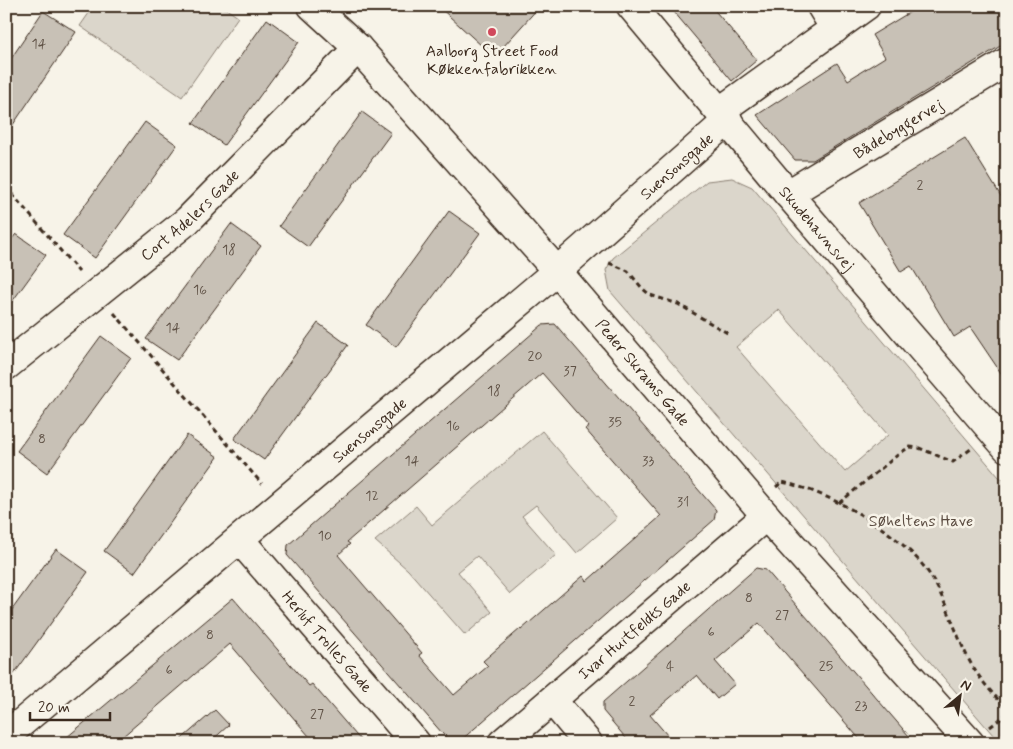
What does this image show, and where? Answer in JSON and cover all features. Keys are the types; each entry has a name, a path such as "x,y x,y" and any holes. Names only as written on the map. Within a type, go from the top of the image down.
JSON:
{"street":[{"name":"Peder Skrams Gade","path":"312,6 358,48 557,272 766,516 970,743"},
{"name":"Skudehavnsvej","path":"631,6 788,194 999,440"},
{"path":"821,6 835,29"},
{"name":"Suensonsgade","path":"6,736 557,272 724,116 866,6"},
{"name":"Cort Adelers Gade","path":"6,366 188,220 358,48"},
{"name":"Bådebyggervej","path":"788,194 1007,62"},
{"name":"Ivar Huitfeldts Gade","path":"502,743 766,516"},
{"name":"Herluf Trolles Gade","path":"240,540 416,743"},
{"path":"552,700 588,743"}],"path":[{"path":"6,186 281,505"},
{"path":"585,247 602,260 628,271 650,295 678,304 729,334"},
{"path":"839,503 910,447 919,448 953,462 999,440"},
{"path":"776,487 782,482 802,486 839,503 881,527 909,550 931,577 948,609 968,658 983,684 1007,709"}],"green space":[{"path":"94,6 222,6 238,17 182,97 80,26"},
{"name":"Søheltens Have","path":"732,178 752,187 999,477 1007,482 1007,743 1000,743 610,291 606,270 613,258 707,181","holes":["779,310 888,435 845,472 736,347"]},
{"path":"542,431 617,518 577,553 536,505 522,516 556,555 510,594 477,556 458,572 492,612 465,635 408,570 375,541 416,506 432,525"}],"building":[{"name":"Aalborg Street Food Køkkenfabrikken","path":"438,6 540,6 494,57"},
{"path":"669,6 711,6 757,60 732,81"},
{"path":"920,6 1007,6 1007,42 813,160 795,160 757,115 837,63 848,80 885,57 872,35"},
{"path":"43,11 76,32 6,135 6,66"},
{"path":"267,19 299,42 224,145 193,123"},
{"path":"362,112 391,133 308,247 279,226"},
{"path":"145,122 177,145 95,258 63,235"},
{"path":"965,138 1007,206 1007,382 970,327 954,337 911,266 901,272 859,203"},
{"path":"449,211 480,233 396,347 366,325"},
{"path":"231,224 261,246 177,360 146,339"},
{"path":"16,234 46,255 6,310 6,246"},
{"path":"318,323 348,345 264,460 234,439"},
{"path":"555,324 716,510 714,520 459,742 449,741 287,555 288,545 542,325","holes":["542,373 589,427 585,429 661,516 587,581 583,576 520,629 483,661 488,666 454,695 419,655 422,653 338,555 350,544 347,542"]},
{"path":"101,336 131,358 47,473 17,451"},
{"path":"187,435 218,457 134,573 104,551"},
{"path":"56,549 88,572 6,685 6,618"},
{"path":"756,568 766,570 915,743 863,743 759,623 715,661 735,684 717,699 697,675 650,715 674,743 630,743 603,711 603,702"},
{"path":"233,598 309,686 312,684 363,743 315,743 230,644 115,743 60,743"},
{"path":"215,710 229,725 209,743 177,743"}],"place":[{"name":"Aalborg Street Food Køkkenfabrikken","path":"492,32"}]}
